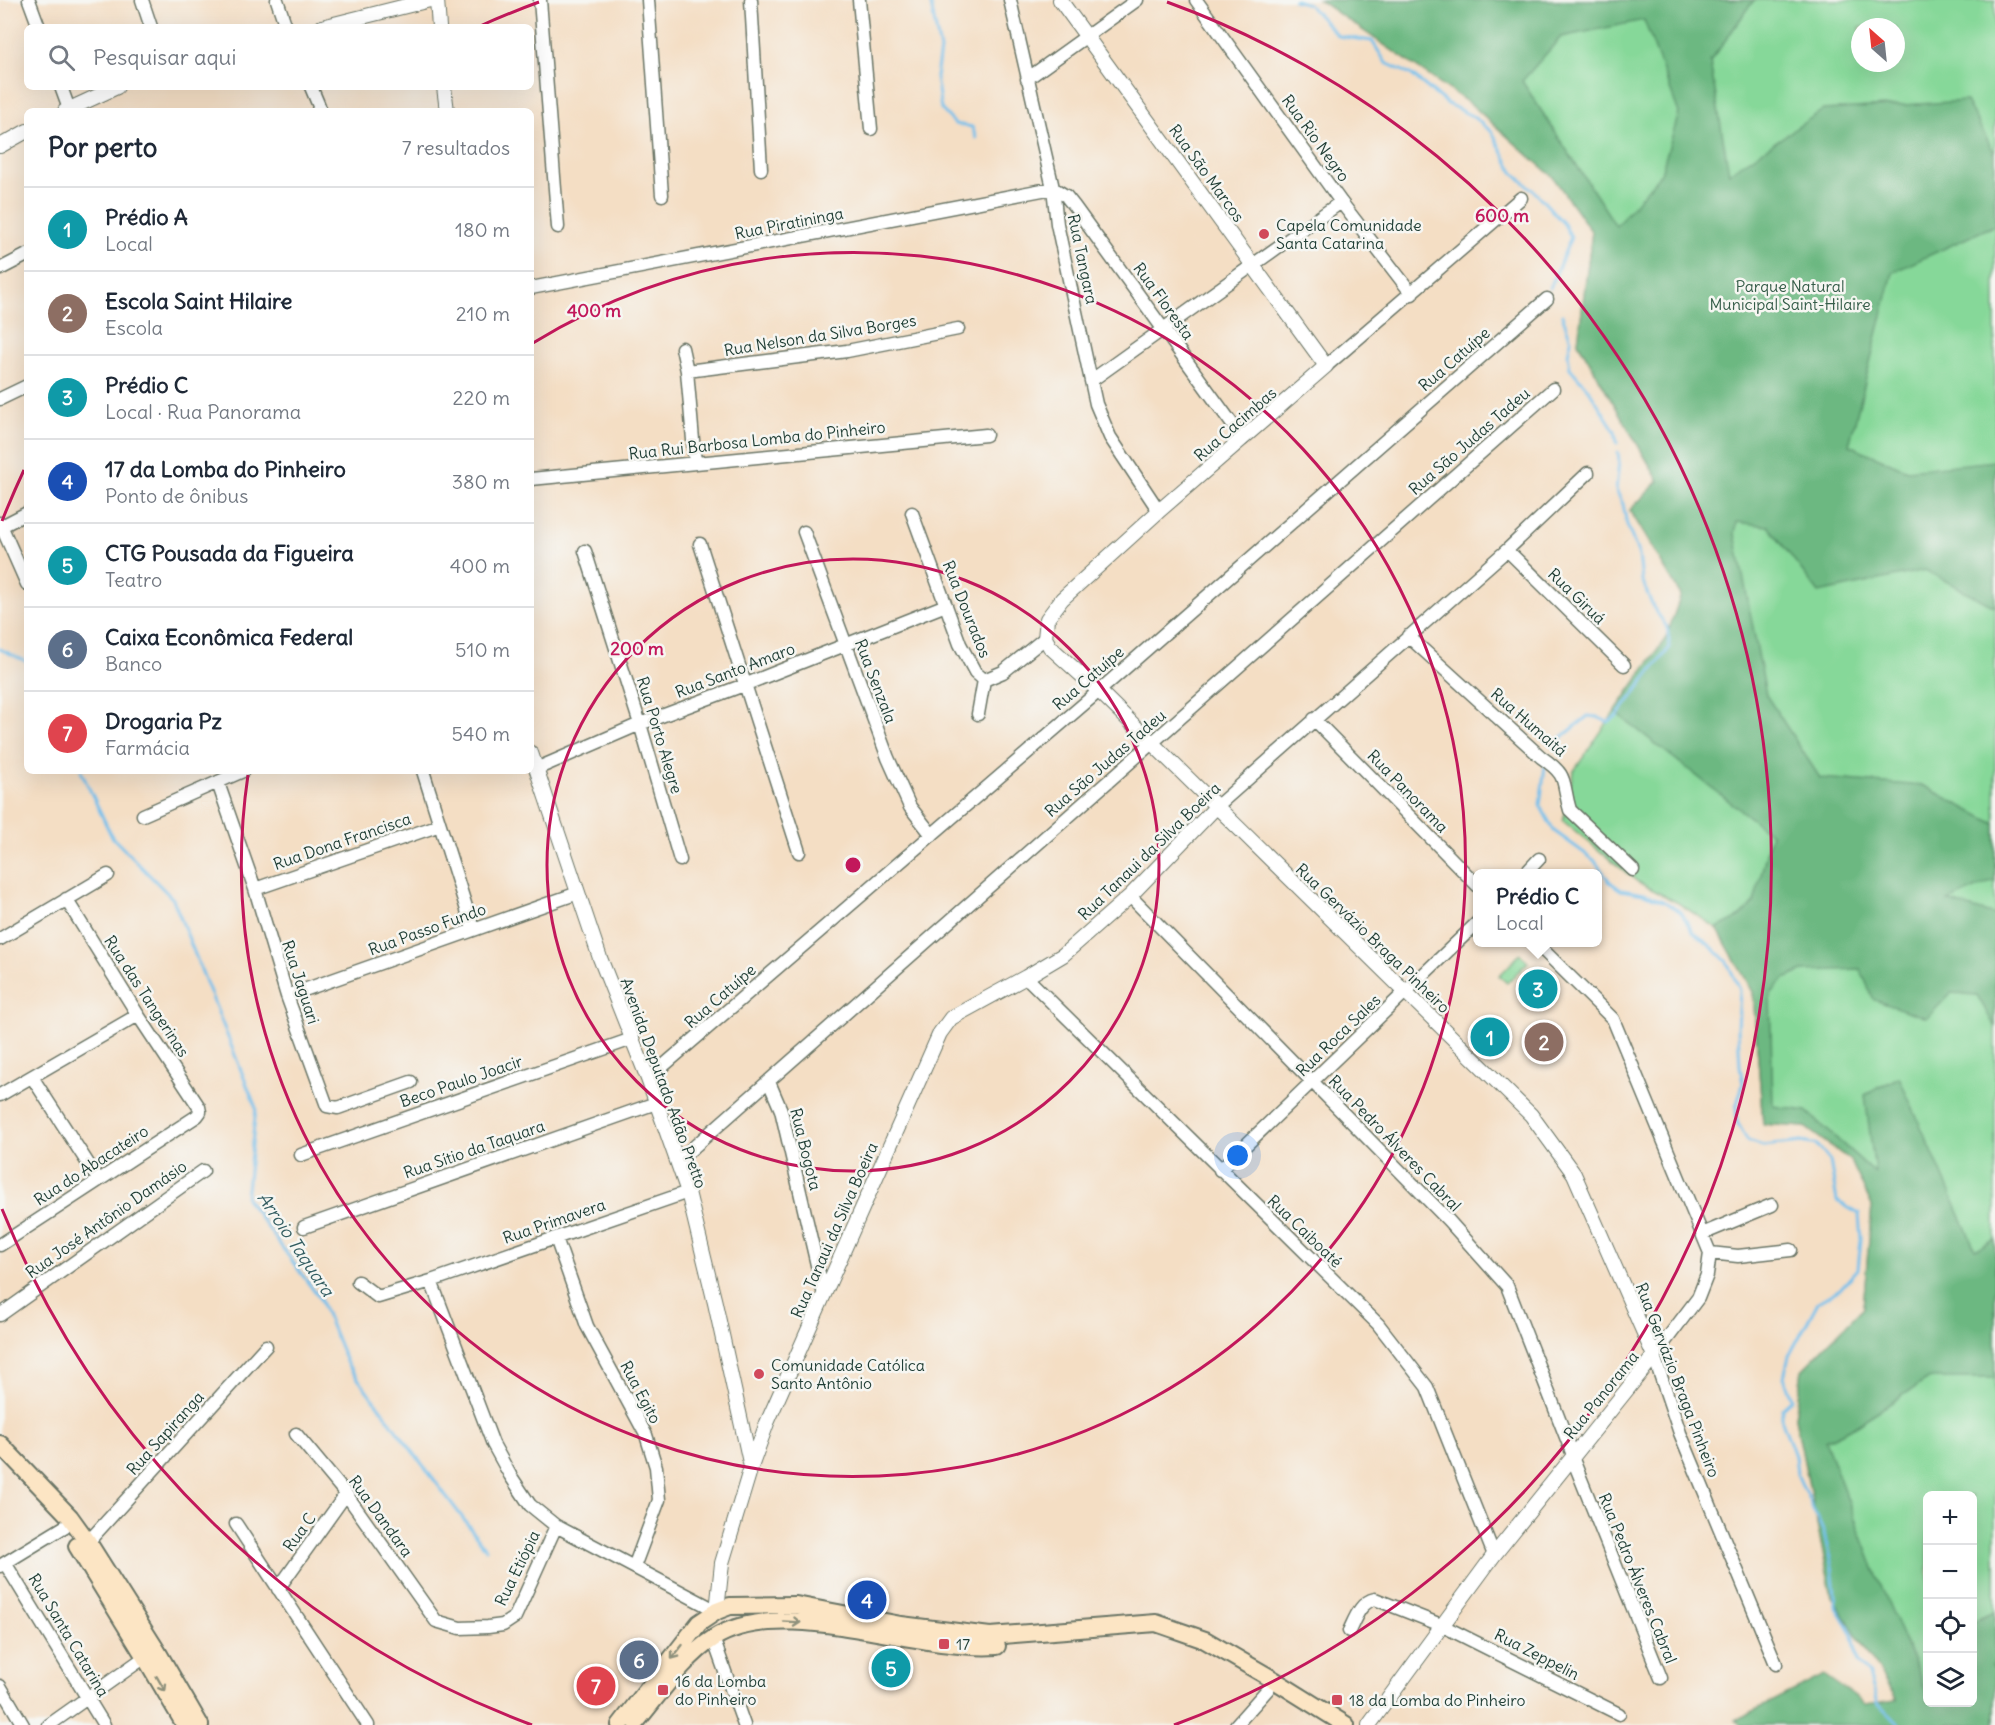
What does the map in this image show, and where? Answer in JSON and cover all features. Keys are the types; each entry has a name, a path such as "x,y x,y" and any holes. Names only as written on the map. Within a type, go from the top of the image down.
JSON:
{"main road":[{"path":"0,1444 70,1517 88,1542 157,1651 200,1725"},
{"path":"0,1460 64,1527 146,1657 185,1725"},
{"path":"620,1725 699,1623 723,1609 796,1605 902,1625 990,1636 1156,1623 1205,1640 1346,1725"},
{"path":"723,1609 734,1628"},
{"path":"634,1725 694,1653 713,1638 734,1628 787,1621 864,1630 944,1644 989,1647 1158,1634 1203,1651 1324,1725"},
{"path":"699,1623 713,1638"}],"street":[{"path":"30,0 38,24"},
{"path":"142,0 150,24"},
{"path":"277,0 285,24"},
{"path":"334,24 430,0"},
{"path":"437,0 439,24"},
{"path":"540,0 558,227"},
{"path":"648,0 662,195"},
{"path":"751,0 761,169"},
{"path":"859,0 871,129"},
{"name":"Rua Tangara","path":"1010,0 1053,189 1057,224 1096,404 1110,436 1159,511"},
{"name":"Rua São Marcos","path":"1060,0 1326,366"},
{"path":"1027,79 1137,0"},
{"name":"Rua Rio Negro","path":"1196,0 1341,202 1412,294"},
{"path":"62,90 66,108"},
{"path":"71,108 110,90"},
{"path":"312,90 317,108"},
{"path":"444,90 447,108"},
{"path":"0,146 24,133"},
{"name":"Rua Piratininga","path":"534,287 1053,189"},
{"name":"Rua Floresta","path":"1053,189 1066,196 1074,206 1243,438"},
{"name":"Rua Cacimbas","path":"1045,638 1047,619 1062,599 1159,511 1521,198"},
{"path":"1092,380 1341,202"},
{"path":"0,268 24,256"},
{"name":"Rua Catuípe","path":"648,1079 1099,691 1547,299"},
{"name":"Rua Nelson da Silva Borges","path":"687,371 847,351 958,329"},
{"path":"682,348 687,371 695,463"},
{"path":"0,399 24,387"},
{"name":"Rua São Judas Tadeu","path":"678,1161 1553,389"},
{"name":"Rua Rui Barbosa Lomba do Pinheiro","path":"534,479 986,435"},
{"name":"Rua Tanaui da Silva Boeira","path":"723,1609 722,1563 767,1423 940,1033 951,1018 1063,955 1130,896 1216,807 1507,550 1588,472"},
{"name":"Rua Dourados","path":"912,513 960,644 975,672 984,680 978,714"},
{"path":"24,514 0,525 24,577"},
{"name":"Rua Senzala","path":"804,532 888,758 910,807 932,835"},
{"path":"700,544 799,852"},
{"name":"Rua Giruá","path":"1507,550 1624,665"},
{"name":"Rua Porto Alegre","path":"585,551 680,860"},
{"name":"Rua Santo Amaro","path":"536,769 640,724 946,605"},
{"name":"Rua Humaitá","path":"1408,636 1561,773 1566,783 1566,797 1570,810 1633,870"},
{"path":"984,680 1003,672 1045,638"},
{"name":"Rua Gervázio Braga Pinheiro","path":"1045,638 1050,647 1099,691 1531,1115 1574,1174 1654,1356 1680,1433 1776,1664"},
{"name":"Rua Panorama","path":"1314,719 1473,881"},
{"name":"Avenida Deputado Adão Pretto","path":"534,763 600,958 648,1079 688,1192 751,1467"},
{"path":"143,815 237,774"},
{"path":"424,774 473,929"},
{"name":"Rua Jaguari","path":"218,783 255,889 287,996 327,1106 338,1108 411,1082"},
{"name":"Rua Dona Francisca","path":"255,889 440,825"},
{"path":"1529,869 1539,859"},
{"path":"0,939 108,875"},
{"name":"Rua Passo Fundo","path":"287,996 578,893"},
{"name":"Rua Pedro Álveres Cabral","path":"1130,896 1448,1220 1507,1286 1661,1678"},
{"name":"Rua das Tangerinas","path":"66,899 138,1015 199,1107 200,1112"},
{"name":"Rua Roca Sales","path":"1220,1170 1473,927"},
{"path":"1540,947 1613,1019 1710,1253 1738,1256 1791,1250"},
{"name":"Rua Caiboaté","path":"1026,977 1378,1324 1427,1387 1494,1555"},
{"path":"0,1095 138,1015"},
{"name":"Beco Paulo Joacir","path":"301,1155 632,1039"},
{"path":"32,1077 98,1179"},
{"name":"Rua Bogota","path":"769,1082 781,1110 824,1295"},
{"name":"Rua Sítio da Taquara","path":"304,1227 656,1103"},
{"name":"Rua do Abacateiro","path":"1,1242 200,1112"},
{"name":"Rua José Antônio Damásio","path":"0,1315 203,1171"},
{"name":"Rua Primavera","path":"358,1282 378,1297 431,1281 688,1192"},
{"path":"1702,1234 1772,1205"},
{"name":"Rua Egito","path":"556,1238 587,1326 646,1435 656,1467 659,1500 634,1567"},
{"name":"Rua Panorama","path":"1369,1725 1494,1555 1698,1299 1707,1275 1710,1253"},
{"path":"431,1281 494,1444 510,1475 531,1505 556,1526 634,1567 723,1609"},
{"name":"Rua Sapiranga","path":"88,1542 266,1346"},
{"name":"Rua Dandara","path":"296,1434 346,1494 436,1621"},
{"name":"Rua C","path":"278,1589 346,1494"},
{"path":"236,1524 368,1725"},
{"name":"Rua Etiópia","path":"436,1621 460,1628 488,1627 503,1625 515,1617 556,1526"},
{"path":"2,1565 64,1527"},
{"name":"Rua Santa Catarina","path":"2,1565 104,1725"},
{"name":"Rua Zeppelin","path":"1349,1631 1364,1604 1375,1599 1441,1625 1619,1714"},
{"path":"713,1638 744,1725"},
{"path":"49,1725 146,1657"},
{"path":"0,1686 23,1725"},
{"path":"1236,1725 1268,1689"}],"green space":[{"name":"Parque Natural Municipal Saint-Hilaire","path":"1319,0 1995,0 1995,1725 1905,1712 1832,1596 1795,1418 1802,1370 1863,1308 1872,1206 1851,1161 1805,1127 1763,1124 1753,992 1717,928 1678,903 1638,882 1563,821 1573,772 1666,638 1681,595 1630,510 1659,481 1578,342 1592,232 1553,177 1473,106"},
{"path":"1319,0 1754,0 1710,62 1729,173 1823,110 1966,101 1995,154 1995,225 1893,272 1849,445 1907,470 1995,461 1995,607 1925,570 1819,593 1768,526 1737,522 1735,534 1766,695 1820,778 1924,786 1995,824 1995,880 1948,901 1995,915 1995,1027 1977,995 1951,993 1927,1018 1874,1000 1860,969 1803,971 1784,979 1770,995 1773,1106 1806,1111 1875,1173 1865,1095 1899,1077 1975,1249 1995,1240 1995,1378 1930,1378 1850,1429 1825,1441 1879,1581 1923,1685 1923,1707 1977,1707 1977,1619 1995,1612 1995,1659 1991,1666 1995,1669 1995,1725 1741,1725 1736,1720 1824,1675 1865,1704 1897,1700 1832,1596 1795,1418 1802,1370 1863,1308 1872,1206 1851,1161 1805,1127 1763,1124 1753,992 1717,928 1741,916 1754,903 1771,834 1615,712 1666,638 1681,595 1630,510 1659,481 1578,342 1592,232 1553,177 1473,106","holes":["1644,20 1679,113 1661,173 1616,226 1522,81 1561,37"]},
{"path":"1520,954 1528,962 1507,983 1499,976"}],"waterway":[{"path":"930,0 940,50 936,77 941,109 955,124 972,127 976,138"},
{"path":"1294,0 1308,4 1338,36 1372,41 1386,63 1412,75 1446,103 1472,116 1492,132 1513,172 1564,224 1571,237 1550,288"},
{"path":"1562,315 1571,340 1568,354 1570,368 1589,390 1615,431 1617,443"},
{"path":"1554,744 1588,716 1608,722 1617,716 1670,647 1667,627 1653,607 1642,580 1639,555 1627,525 1623,504 1616,490 1618,452"},
{"name":"Arroio Taquara","path":"0,649 24,661"},
{"path":"1545,766 1540,805 1554,831 1594,860 1601,869"},
{"name":"Arroio Taquara","path":"82,774 112,837 173,899 256,1108 246,1198 320,1299 347,1364 486,1549"},
{"path":"1602,871 1610,882 1621,890 1644,894 1665,902 1681,912 1692,931 1727,962 1740,990 1738,1029 1743,1084 1736,1107 1737,1122 1748,1141 1763,1146 1802,1142 1817,1145 1830,1161 1837,1201 1859,1214 1861,1239 1858,1269 1840,1289 1818,1302 1789,1356 1784,1377 1792,1399 1782,1408 1782,1421 1795,1456 1797,1474 1824,1533 1832,1567 1836,1606 1853,1635 1858,1663 1869,1675 1878,1703 1900,1725"}],"place":[{"name":"Capela Comunidade Santa Catarina","path":"1264,234"},
{"name":"Prédio C","path":"1538,989"},
{"name":"Prédio A","path":"1490,1037"},
{"name":"Escola Saint Hilaire","path":"1544,1042"},
{"name":"Comunidade Católica Santo Antônio","path":"759,1374"},
{"name":"17 da Lomba do Pinheiro","path":"867,1600"},
{"name":"17","path":"944,1644"},
{"name":"Caixa Econômica Federal","path":"639,1660"},
{"name":"CTG Pousada da Figueira","path":"891,1668"},
{"name":"Drogaria Pz","path":"596,1686"},
{"name":"16 da Lomba do Pinheiro","path":"663,1690"},
{"name":"18 da Lomba do Pinheiro","path":"1337,1700"}]}
